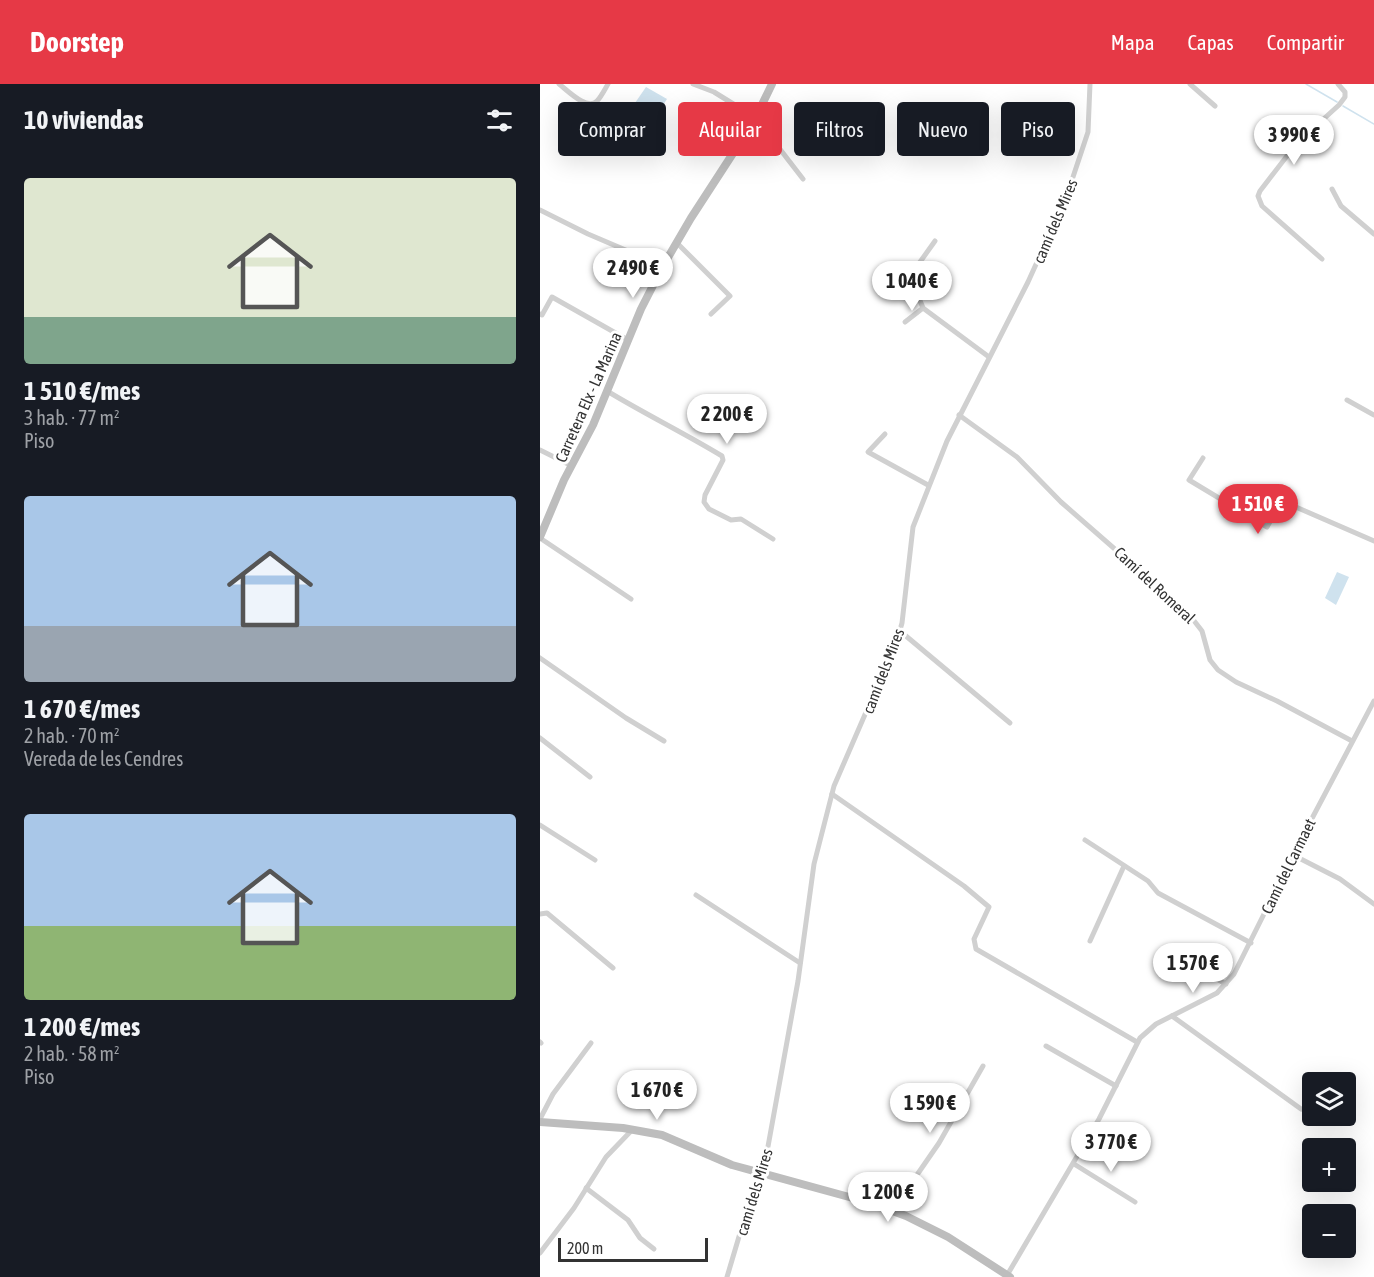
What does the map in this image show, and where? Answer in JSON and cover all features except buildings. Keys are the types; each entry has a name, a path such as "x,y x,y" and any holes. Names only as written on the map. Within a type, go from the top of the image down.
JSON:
{"main road":[{"name":"Carretera Elx - La Marina","path":"764,102 772,84"},
{"name":"Carretera Elx - La Marina","path":"540,538 663,266 732,156"},
{"path":"540,1120 662,1135 732,1165 820,1188 892,1211 948,1238 1008,1276"}],"street":[{"path":"559,84 586,104 597,102 608,84"},
{"path":"693,84 714,92 730,102"},
{"name":"camí dels Mires","path":"727,1277 749,1203 763,1174 800,963 814,864 832,794 892,656 900,631 913,527 928,485 959,415 1028,282 1075,176 1088,132 1090,84"},
{"path":"1190,84 1215,106"},
{"path":"1322,259 1262,206 1258,196 1297,143 1345,97 1345,92 1338,84"},
{"path":"782,152 803,179"},
{"path":"1332,189 1341,206 1374,234"},
{"path":"540,210 588,234 663,266"},
{"path":"935,241 910,276 922,308 989,357"},
{"path":"676,243 730,296 711,314"},
{"path":"541,316 552,297 628,340"},
{"path":"905,322 922,308"},
{"path":"608,391 722,456 723,460 705,495 704,502 709,509 731,520 741,519 773,539"},
{"path":"1347,400 1374,415"},
{"name":"Camí del Romeral","path":"959,415 1017,457 1061,502 1188,613 1202,631 1210,660 1218,670 1236,682 1312,718 1352,741"},
{"path":"885,434 868,452 928,485"},
{"path":"540,450 572,466"},
{"path":"1203,458 1189,480 1267,527 1282,501 1374,541"},
{"path":"540,538 631,599"},
{"path":"900,631 1010,723"},
{"path":"540,658 626,718 664,741"},
{"name":"Camí del Carmaet","path":"1008,1276 1074,1164 1137,1042 1156,1024 1204,1001 1226,984 1251,943 1293,855 1374,701"},
{"path":"540,738 590,777"},
{"path":"832,794 964,886 988,907 974,939 976,949 1137,1042"},
{"path":"540,825 595,860"},
{"path":"1085,840 1148,881 1158,893 1251,943"},
{"path":"1293,855 1340,879 1374,904"},
{"path":"1090,940 1124,866"},
{"path":"696,895 800,963"},
{"path":"540,914 547,913 613,968"},
{"path":"1178,958 1226,984"},
{"path":"1172,1016 1301,1109"},
{"path":"540,1120 553,1094 591,1043"},
{"path":"1046,1046 1116,1086"},
{"path":"892,1211 939,1143 983,1066"},
{"path":"540,1253 606,1156 632,1130"},
{"path":"1074,1164 1136,1202"},
{"path":"586,1188 627,1220 640,1238 654,1249"}],"water":[{"path":"646,87 667,99 665,102 636,102"},
{"path":"1337,572 1349,577 1336,605 1325,598"}],"waterway":[{"path":"1306,84 1337,102"},
{"path":"1343,106 1374,124"}]}
